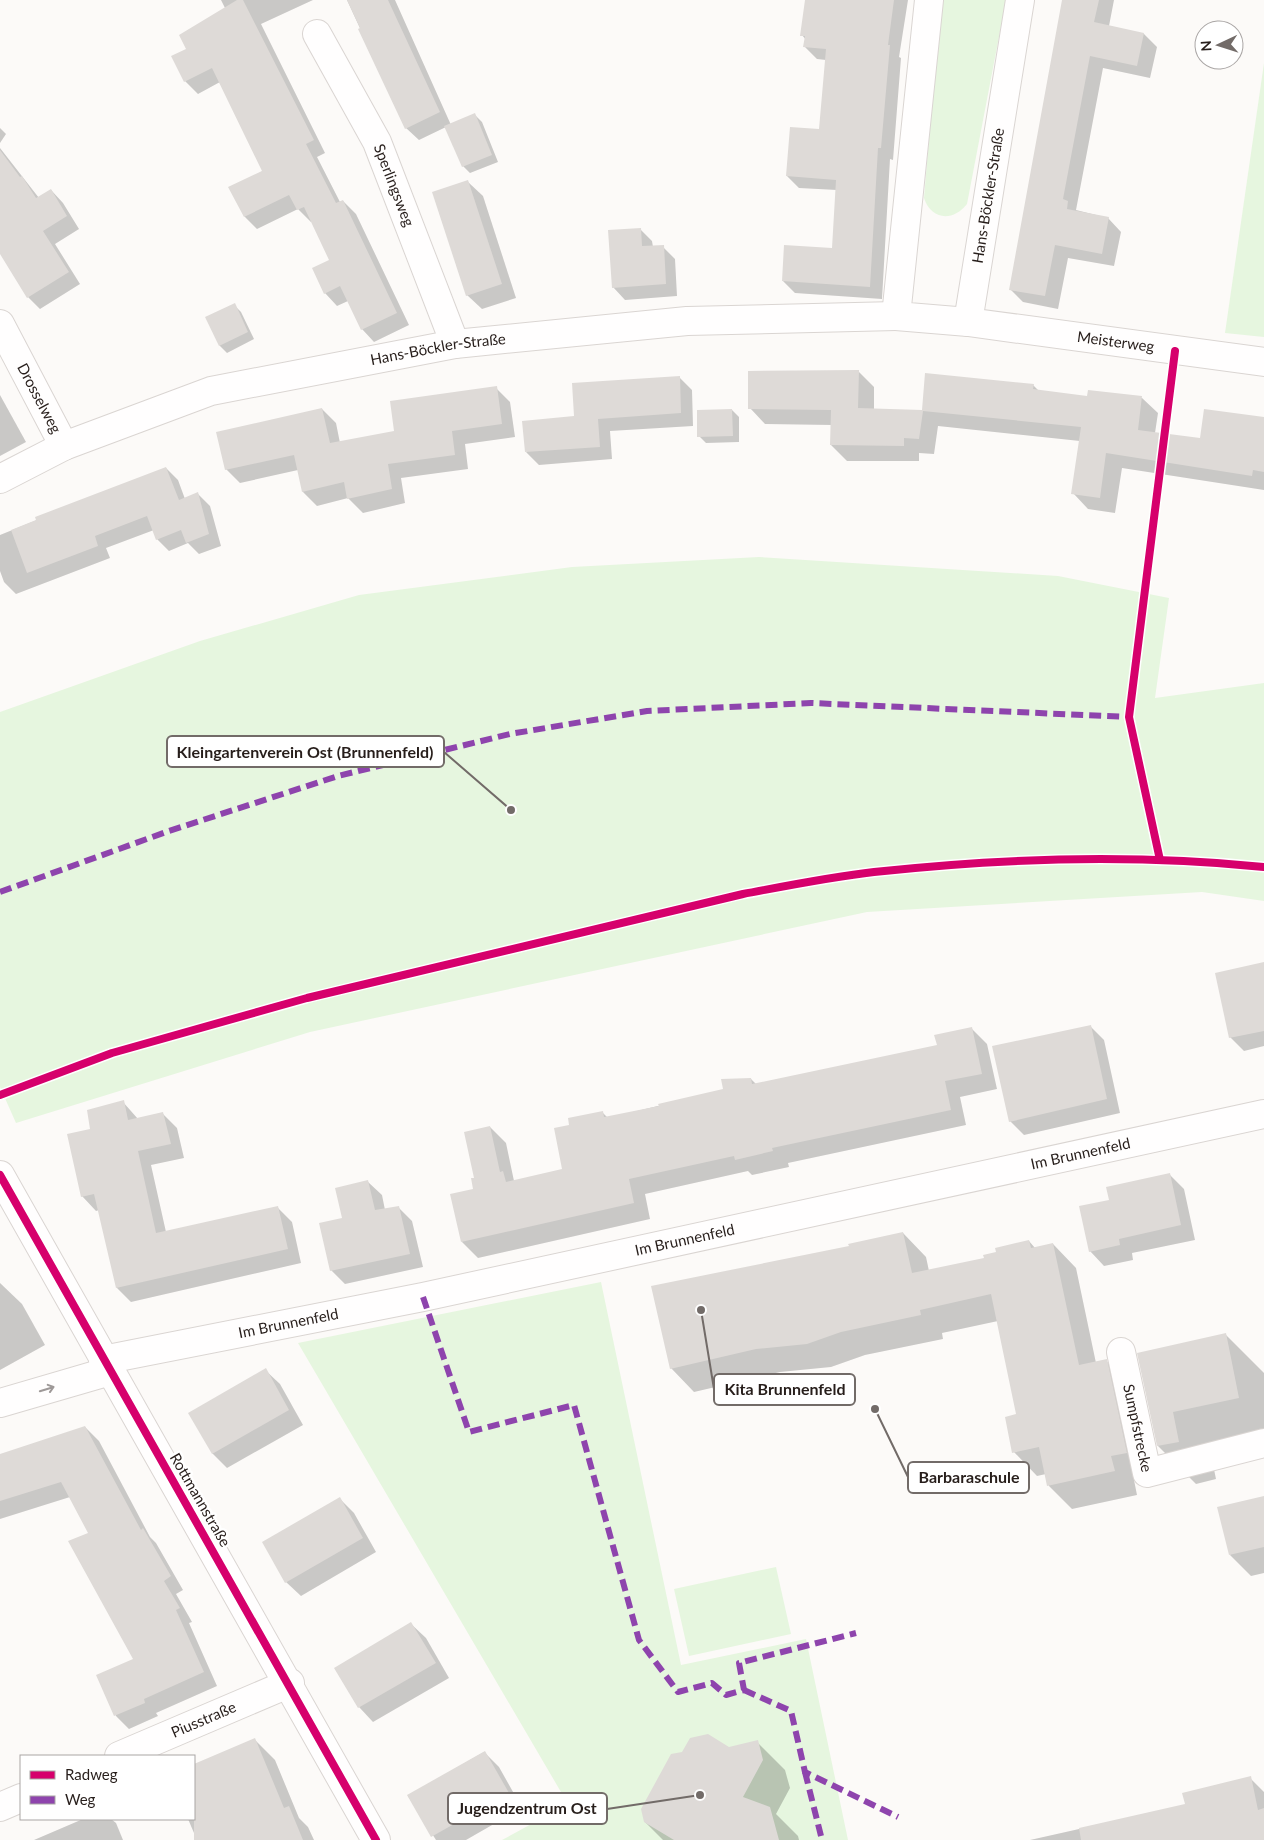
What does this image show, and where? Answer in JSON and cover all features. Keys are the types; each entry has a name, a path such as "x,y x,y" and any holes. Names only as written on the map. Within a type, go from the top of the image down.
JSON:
{"street":[{"path":"896,316 929,0"},
{"name":"Hans-Böckler-Straße","path":"0,479 64,446 211,391 455,344 687,321 896,316 968,322 1020,0"},
{"name":"Sperlingsweg","path":"317,34 377,142 398,192 455,344"},
{"name":"Meisterweg","path":"968,322 1264,362"},
{"name":"Drosselweg","path":"0,324 64,446"},
{"name":"Im Brunnenfeld","path":"0,1403 106,1365 1264,1114"},
{"name":"Rottmannstraße","path":"0,1174 106,1365 290,1684 376,1840"},
{"name":"Sumpfstrecke","path":"1121,1352 1147,1473 1264,1443"},
{"name":"Piusstraße","path":"121,1755 290,1684"},
{"path":"0,1807 20,1798"}],"green space":[{"path":"943,0 1006,0 967,204 955,214 949,216 943,216 932,211 924,198 937,44"},
{"path":"1264,63 1264,337 1225,333"},
{"path":"759,557 1058,576 1169,598 1155,698 1264,683 1264,901 1202,892 867,912 310,1032 16,1123 0,1087 0,712 200,641 359,595 572,567"},
{"path":"601,1282 681,1665 806,1639 848,1840 502,1840 568,1804 298,1343"},
{"path":"776,1567 791,1634 689,1656 674,1589"}],"building":[{"path":"237,0 243,0 314,140 306,144 336,203 343,200 397,313 361,330 340,286 324,294 312,268 329,260 304,207 297,210 289,195 244,217 228,187 262,171 212,68 184,82 171,56 186,49 179,35"},
{"path":"347,0 388,0 440,112 405,129 358,29 360,28"},
{"path":"805,0 894,0 888,45 890,45 881,148 878,148 870,287 782,281 784,245 832,248 836,180 786,176 790,127 819,129 826,49 803,47 805,36 800,36"},
{"path":"1062,0 1099,0 1094,22 1144,33 1137,66 1090,56 1063,199 1068,201 1067,209 1109,217 1102,254 1055,245 1045,296 1009,290"},
{"path":"475,113 492,155 462,167 444,126"},
{"path":"0,150 20,177 22,176 36,198 51,189 67,216 43,231 69,272 27,298 0,254"},
{"path":"468,180 502,284 466,296 432,192"},
{"path":"641,228 642,246 664,245 666,284 612,288 608,230"},
{"path":"235,303 248,332 219,346 205,317"},
{"path":"859,370 858,408 922,410 925,373 1034,384 1033,389 1087,396 1088,390 1142,396 1138,430 1200,438 1204,409 1264,417 1264,472 1253,470 1252,476 1106,453 1100,498 1071,494 1081,427 923,411 919,439 904,438 904,446 830,445 831,410 748,409 748,371"},
{"path":"680,376 681,413 598,419 600,447 525,452 522,421 574,416 572,383"},
{"path":"497,386 502,424 452,431 455,455 388,464 392,489 347,499 344,482 302,492 294,455 225,470 216,432 322,408 330,443 394,431 390,401"},
{"path":"732,409 733,436 697,437 697,410"},
{"path":"166,467 179,500 198,492 209,534 186,543 181,530 156,540 147,516 95,536 98,546 27,573 11,530 36,520 35,517"},
{"path":"1264,962 1264,1031 1229,1038 1215,973"},
{"path":"1091,1025 1107,1099 1009,1122 992,1046"},
{"path":"972,1027 982,1074 945,1081 951,1110 772,1148 773,1151 735,1160 734,1156 629,1179 634,1203 461,1242 450,1194 473,1189 471,1178 474,1178 464,1132 490,1126 500,1172 503,1171 506,1182 562,1169 554,1128 569,1125 568,1118 603,1111 604,1117 659,1106 658,1104 723,1089 721,1079 751,1078 752,1084 937,1045 934,1035"},
{"path":"124,1100 128,1120 163,1112 171,1144 138,1151 156,1233 278,1206 288,1249 116,1288 94,1194 81,1197 67,1134 90,1129 87,1110"},
{"path":"1170,1173 1181,1225 1119,1239 1120,1245 1089,1252 1079,1206 1109,1200 1106,1187"},
{"path":"368,1180 375,1210 399,1206 410,1254 330,1271 319,1223 342,1218 335,1188"},
{"path":"903,1232 912,1273 984,1258 983,1255 996,1252 995,1248 1029,1240 1031,1248 1053,1243 1079,1365 1107,1359 1127,1453 1111,1456 1115,1471 1047,1486 1039,1447 1012,1453 1005,1417 1016,1414 991,1294 920,1310 921,1315 841,1332 807,1344 756,1349 670,1369 651,1286 849,1246 848,1244"},
{"path":"1226,1333 1239,1398 1173,1412 1179,1442 1157,1446 1137,1353"},
{"path":"266,1368 289,1410 212,1454 188,1413"},
{"path":"85,1426 141,1530 143,1528 171,1576 164,1581 180,1608 176,1610 204,1672 144,1699 145,1703 114,1716 96,1675 133,1659 68,1541 88,1533 61,1482 0,1501 0,1454"},
{"path":"1264,1496 1264,1547 1229,1555 1217,1507"},
{"path":"340,1497 363,1538 285,1583 262,1542"},
{"path":"411,1622 436,1663 358,1708 334,1668"},
{"path":"708,1734 729,1747 758,1740 763,1760 743,1797 770,1807 779,1840 674,1840 644,1822 641,1809 671,1754 682,1752 690,1738"},
{"path":"255,1738 284,1808 289,1806 303,1840 194,1840 195,1764"},
{"path":"485,1751 509,1793 431,1837 407,1795"},
{"path":"1251,1776 1258,1810 1264,1808 1264,1840 1081,1840 1079,1828 1185,1804 1182,1793"}],"marked path":[{"path":"0,892 169,831 338,776 510,734 647,711 811,703 1129,717"},
{"path":"423,1297 469,1432 574,1405 639,1640 678,1692 712,1683 726,1695 744,1690 739,1663 856,1633"},
{"path":"744,1690 791,1711 805,1772 898,1817"},
{"path":"805,1772 822,1840"}],"cycle path":[{"path":"1160,860 1129,717 1175,351"},
{"path":"0,1095 112,1053 307,998 743,894 841,876 971,863 1069,859 1167,860 1264,867"},
{"path":"0,1175 376,1840"}],"place":[{"name":"Kleingartenverein Ost (Brunnenfeld)","path":"511,810"},
{"name":"Kita Brunnenfeld","path":"701,1310"},
{"name":"Barbaraschule","path":"875,1409"},
{"name":"Jugendzentrum Ost","path":"700,1795"}]}
